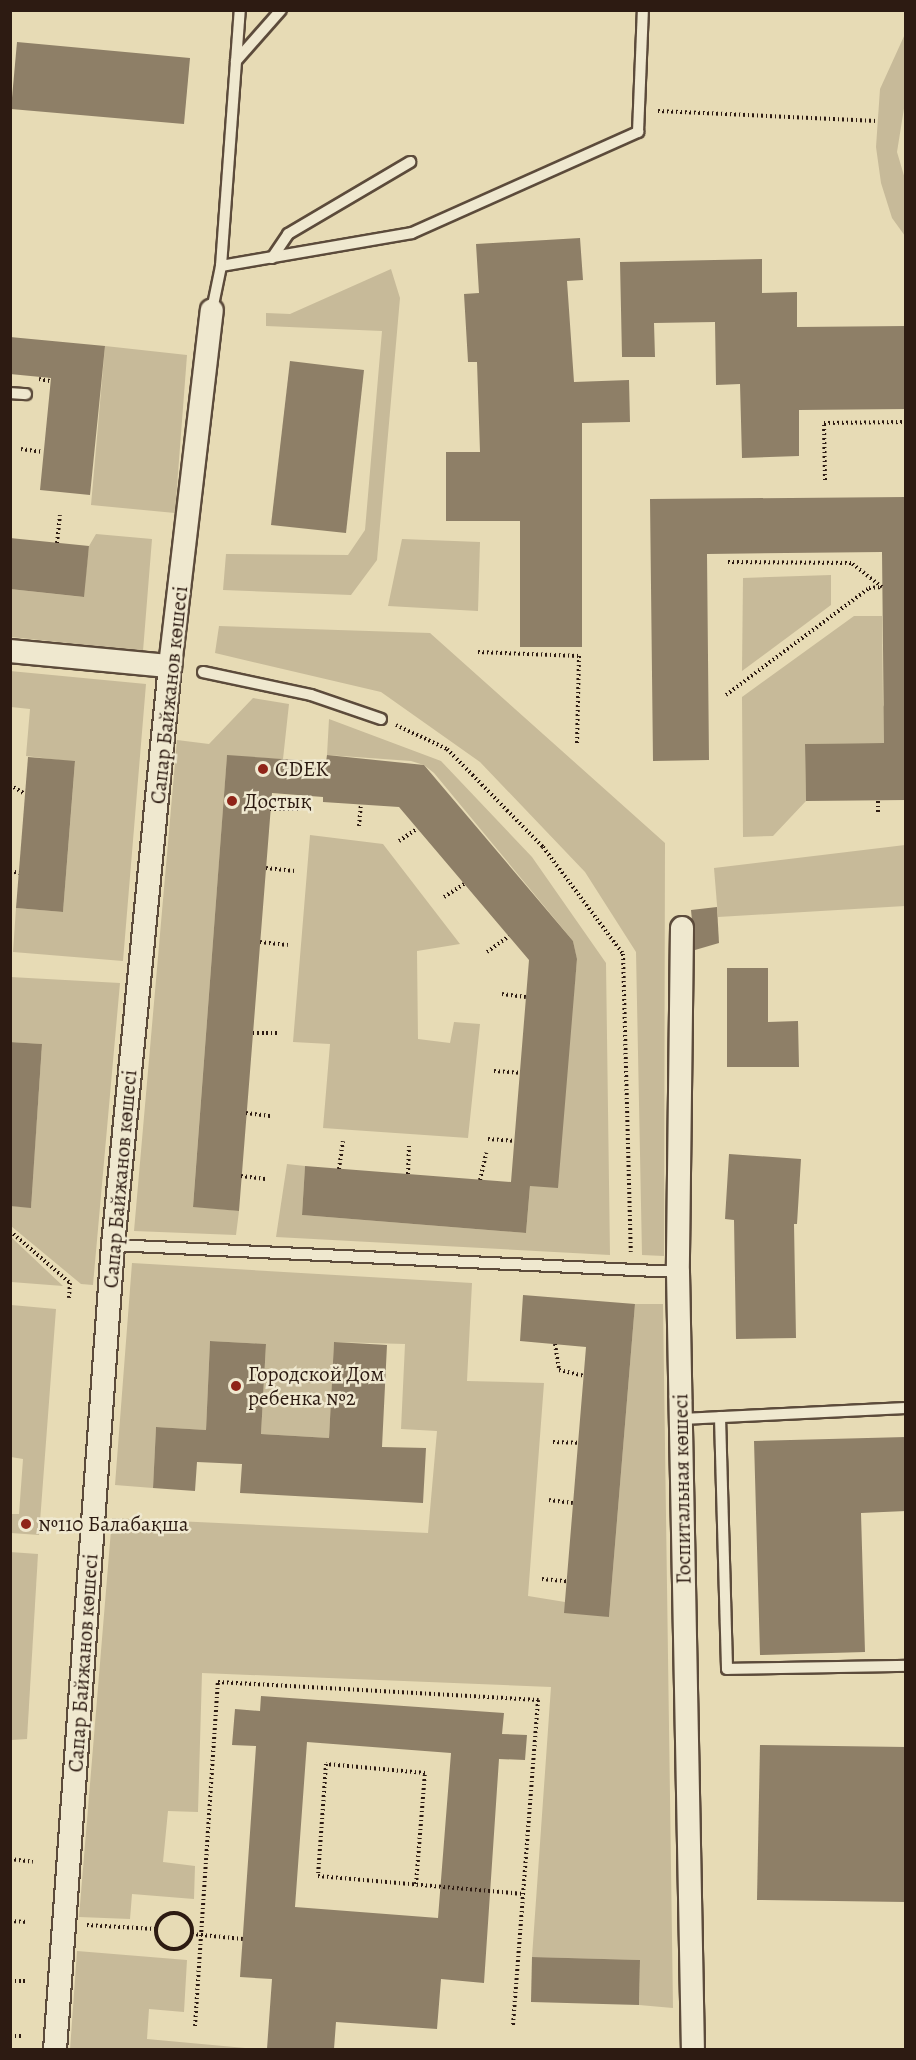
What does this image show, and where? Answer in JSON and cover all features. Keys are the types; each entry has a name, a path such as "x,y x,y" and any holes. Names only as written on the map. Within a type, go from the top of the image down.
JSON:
{"street":[{"name":"Сапар Байжанов көшесі","path":"55,2049 113,1245 170,666 212,310"},
{"path":"10,651 170,666"},
{"name":"Госпитальная көшесі","path":"682,928 678,1272 693,2049"}],"lane":[{"path":"212,310 221,266 240,10"},
{"path":"236,61 281,10"},
{"path":"221,266 412,233 638,132 643,10"},
{"path":"272,258 288,234 410,162"},
{"path":"10,393 26,394"},
{"path":"203,672 311,695 381,719"},
{"path":"113,1245 678,1272"},
{"path":"682,1419 906,1408"},
{"path":"720,1417 727,1669 906,1666"}],"path":[{"path":"639,110 877,121"},
{"path":"825,480 824,423 906,422"},
{"path":"21,449 43,452"},
{"path":"57,543 60,515"},
{"path":"726,695 869,588 882,587 851,563 727,562"},
{"path":"478,652 579,656 578,745"},
{"path":"381,719 447,748 543,847 623,954 631,1270"},
{"path":"10,785 25,794"},
{"path":"878,801 878,815"},
{"path":"358,826 361,804"},
{"path":"270,809 301,809"},
{"path":"399,842 417,829"},
{"path":"266,868 295,871"},
{"path":"10,871 19,873"},
{"path":"444,897 464,884"},
{"path":"487,952 509,936"},
{"path":"260,942 288,945"},
{"path":"502,994 526,997"},
{"path":"253,1033 280,1034"},
{"path":"494,1071 520,1074"},
{"path":"246,1113 272,1116"},
{"path":"488,1139 514,1141"},
{"path":"339,1169 343,1141"},
{"path":"408,1174 409,1146"},
{"path":"480,1180 486,1153"},
{"path":"241,1176 267,1179"},
{"path":"10,1231 70,1283 69,1298"},
{"path":"555,1344 559,1370 584,1376"},
{"path":"553,1442 578,1443"},
{"path":"549,1500 573,1503"},
{"path":"542,1579 567,1581"},
{"path":"195,2026 218,1682 538,1700 513,2026"},
{"path":"416,1884 425,1773 326,1764 318,1876 523,1894"},
{"path":"10,1859 33,1862"},
{"path":"177,1912 191,1924 192,1934 188,1942 171,1949 157,1938 155,1929 167,1914 177,1912"},
{"path":"10,1921 28,1922"},
{"path":"64,1923 155,1929"},
{"path":"192,1934 243,1939"},
{"path":"10,1981 25,1981"},
{"path":"10,2036 21,2036"}],"shaded area":[{"path":"905,34 905,102 897,152 905,179 905,236 892,218 881,183 876,147 880,89"},
{"path":"391,269 400,298 377,560 351,595 223,590 226,554 348,555 365,530 382,331 266,326 266,313 290,314"},
{"path":"105,346 187,355 175,513 91,505"},
{"path":"96,534 152,539 143,651 11,637 10,589 83,597 89,546"},
{"path":"402,539 480,542 478,611 388,606"},
{"path":"831,575 831,605 742,671 743,578"},
{"path":"854,616 882,616 883,705 905,743 805,744 806,801 773,836 743,837 742,697"},
{"path":"219,626 430,633 665,843 664,1256 642,1255 636,952 585,872 480,762 381,692 215,653"},
{"path":"10,671 146,684 123,961 13,952 16,908 63,912 75,762 26,756 30,709 11,707"},
{"path":"253,698 289,704 283,759 227,756 193,1206 239,1211 236,1235 134,1231 177,740 209,744"},
{"path":"329,719 441,761 532,857 606,963 610,1255 276,1237 287,1164 305,1166 302,1215 526,1233 530,1186 569,1038 577,960 573,941 434,773 424,765 411,761 327,755"},
{"path":"310,835 383,844 460,944 417,951 418,1039 450,1043 454,1022 480,1024 468,1138 323,1128 330,1044 293,1042"},
{"path":"905,845 905,906 718,917 714,868"},
{"path":"10,977 120,983 93,1285 81,1284 11,1226 11,1206 31,1207 42,1044 11,1042"},
{"path":"11,1237 63,1286 11,1282"},
{"path":"132,1263 472,1283 467,1381 544,1383 528,1596 565,1602 609,1617 635,1304 663,1304 673,2008 639,2005 640,1960 532,1957 551,1687 202,1673 198,1812 168,1811 163,1862 195,1866 194,1899 132,1894 130,1919 79,1917 112,1518 428,1533 437,1431 401,1429 405,1344 334,1342 329,1438 261,1434 266,1344 210,1341 206,1430 156,1427 153,1488 115,1485"},
{"path":"11,1305 56,1309 39,1535 11,1533 11,1514 19,1514 23,1459 11,1457"},
{"path":"10,1552 38,1554 27,1739 11,1740"},
{"path":"77,1951 187,1960 184,2012 149,2009 147,2039 267,2050 70,2050"}],"building":[{"path":"17,42 190,58 184,124 11,109"},
{"path":"580,238 583,280 567,281 574,382 629,380 630,422 582,423 582,647 520,647 520,521 446,521 446,452 480,452 477,362 468,362 464,294 479,293 476,244"},
{"path":"762,259 762,293 797,292 797,327 906,326 906,409 799,410 799,456 742,458 740,384 716,385 715,322 654,323 655,357 622,357 620,262"},
{"path":"10,337 105,346 90,495 40,490 51,378 10,374"},
{"path":"290,361 364,370 346,533 271,525"},
{"path":"906,497 906,800 806,801 805,744 884,743 882,552 707,554 709,760 653,761 650,499"},
{"path":"10,538 89,546 84,597 10,589"},
{"path":"227,755 326,762 327,755 424,765 573,941 577,959 558,1188 530,1186 526,1233 302,1215 305,1166 511,1182 529,960 399,807 323,802 323,797 272,793 239,1211 193,1207"},
{"path":"28,757 75,761 63,912 16,908"},
{"path":"717,907 719,943 695,950 691,910"},
{"path":"727,968 768,968 768,1022 798,1021 799,1067 727,1067"},
{"path":"10,1042 42,1044 31,1208 10,1206"},
{"path":"729,1154 801,1159 797,1224 794,1224 796,1338 736,1339 734,1220 725,1219"},
{"path":"523,1295 635,1304 609,1617 564,1613 586,1347 520,1341"},
{"name":"Городской Дом ребенка №2","path":"210,1341 266,1344 261,1434 329,1438 334,1342 387,1345 382,1447 426,1448 423,1503 240,1493 242,1464 197,1462 195,1491 153,1488 156,1427 206,1430"},
{"path":"906,1437 906,1511 861,1513 865,1652 760,1655 754,1441"},
{"path":"261,1696 504,1713 502,1734 527,1735 525,1760 499,1759 484,1983 441,1979 437,2029 336,2022 334,2049 267,2049 272,1979 240,1977 256,1746 232,1745 235,1709 260,1711","holes":["307,1742 451,1753 438,1918 295,1907"]},
{"path":"760,1745 906,1747 906,1902 757,1900"},
{"path":"532,1957 640,1960 639,2005 531,2002"}],"place":[{"name":"CDEK","path":"263,769"},
{"name":"Достық","path":"232,801"},
{"name":"Городской Дом ребенка №2","path":"236,1386"},
{"name":"№110 Балабақша","path":"26,1524"}]}
